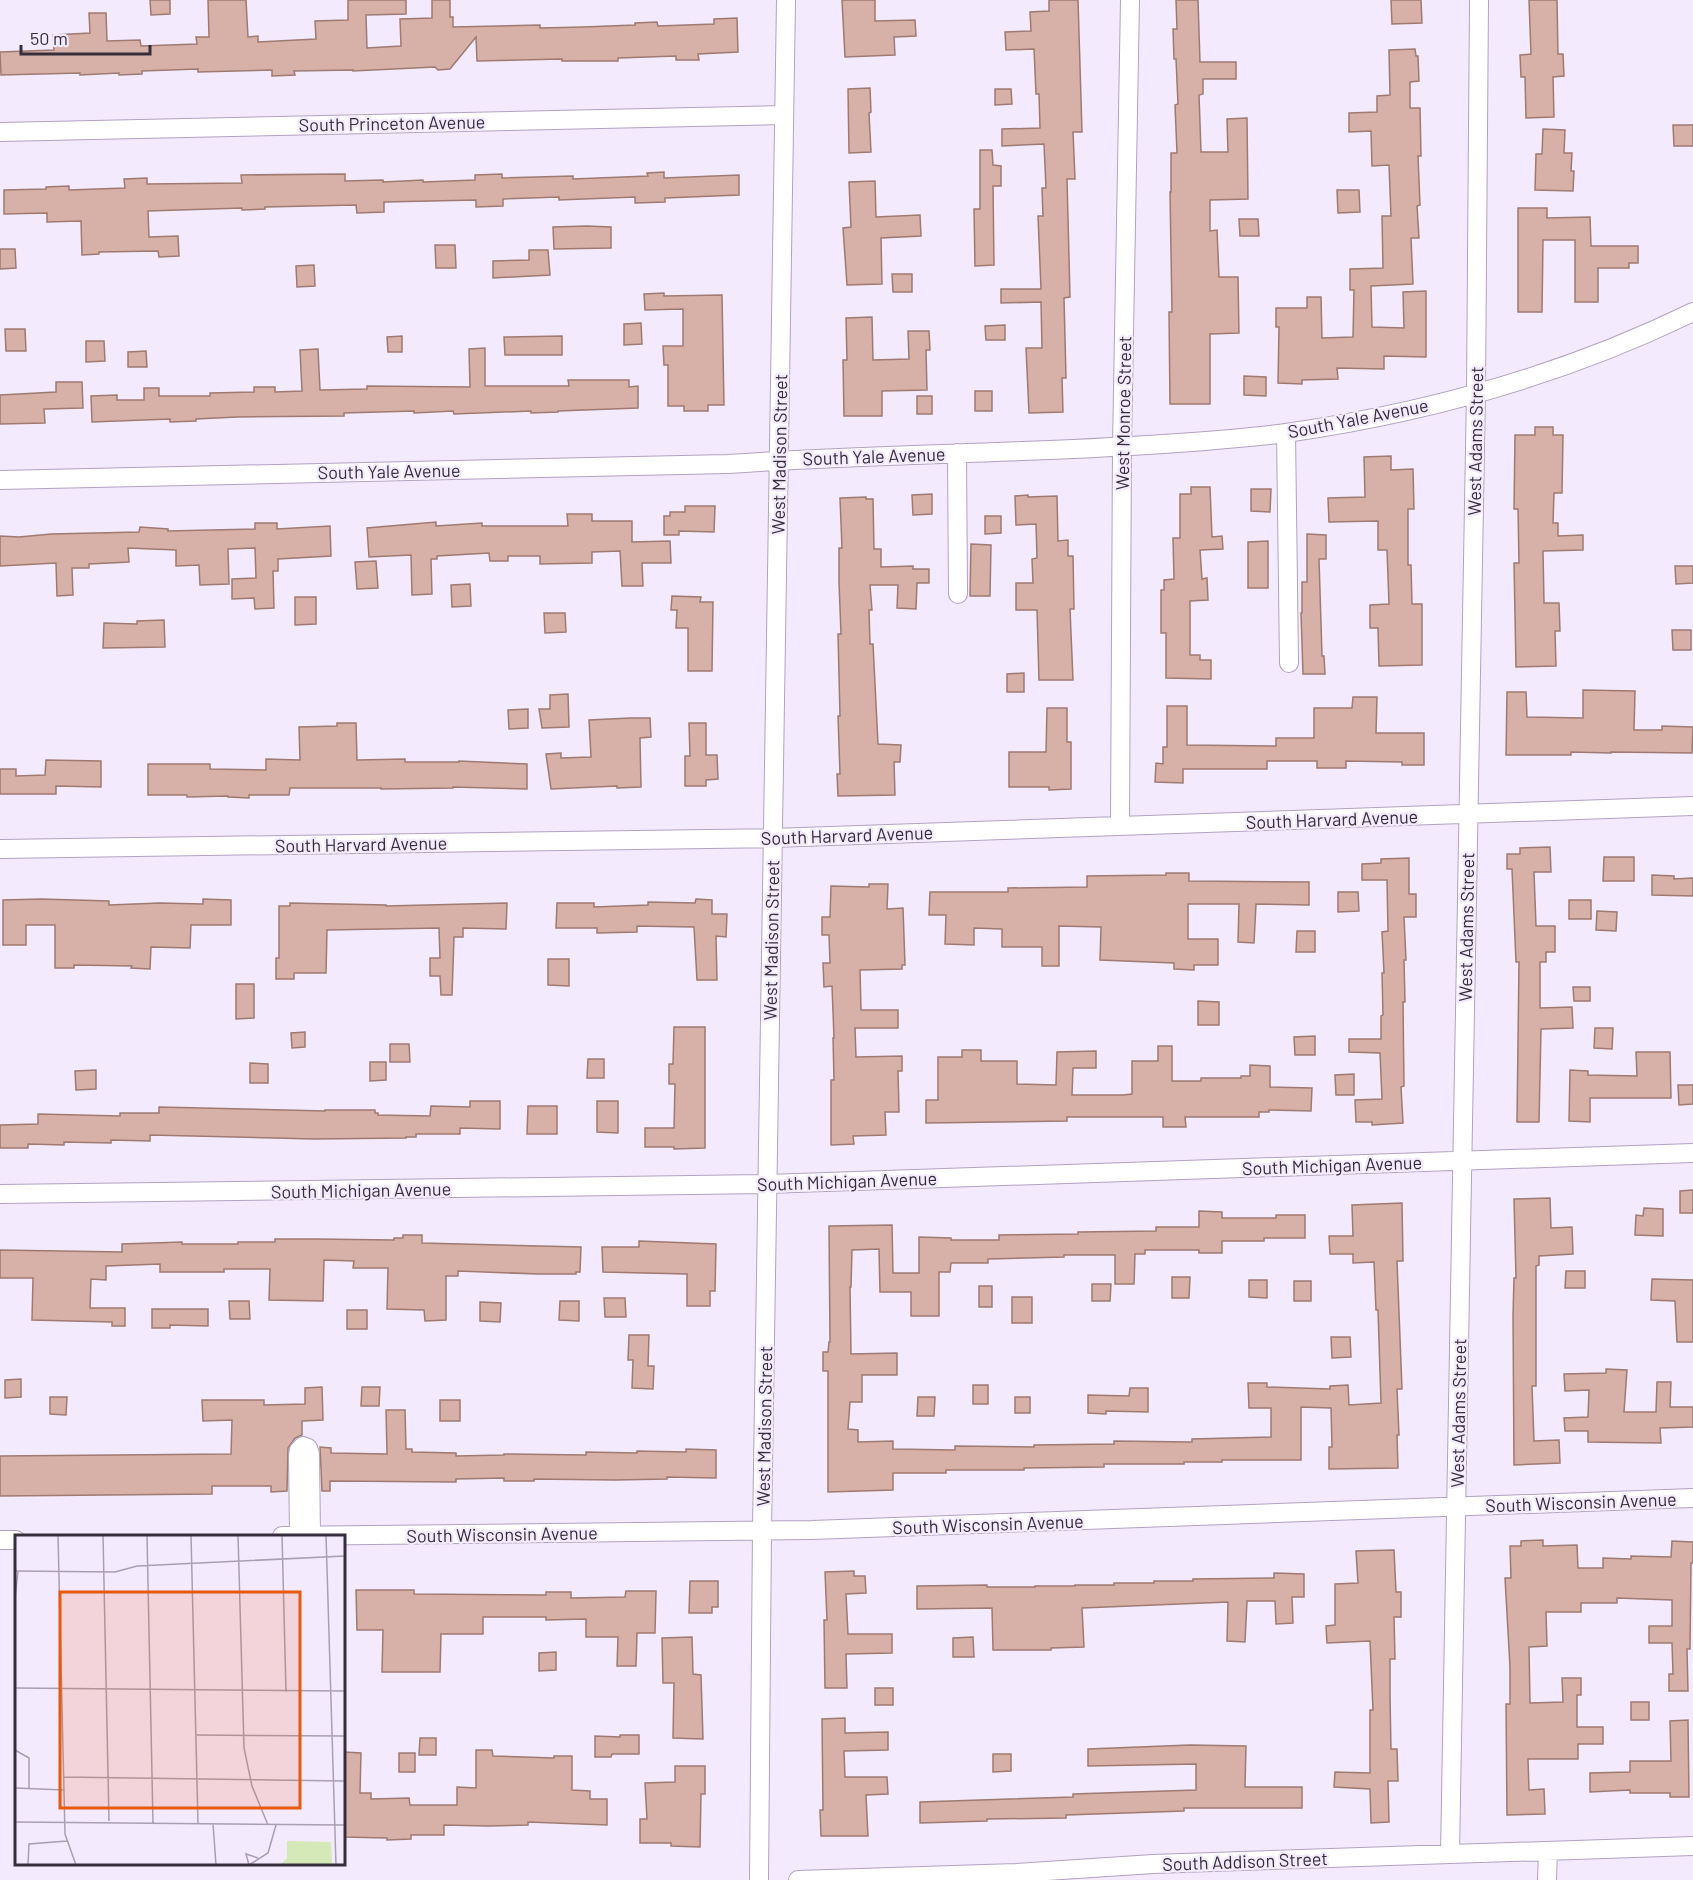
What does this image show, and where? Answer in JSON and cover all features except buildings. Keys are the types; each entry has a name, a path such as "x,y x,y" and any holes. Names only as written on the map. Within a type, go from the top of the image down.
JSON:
{"street":[{"name":"West Madison Street","path":"759,1880 762,1530 786,0"},
{"name":"West Monroe Street","path":"1120,826 1122,446 1130,0"},
{"name":"West Adams Street","path":"1450,1854 1476,392 1479,0"},
{"name":"South Princeton Avenue","path":"0,132 784,115"},
{"name":"South Yale Avenue","path":"0,480 704,465 829,457 1225,440 1286,433 1375,418 1434,404 1574,362 1646,334 1693,312"},
{"path":"1286,433 1289,663"},
{"path":"957,453 958,594"},
{"name":"South Harvard Avenue","path":"0,849 773,838 1693,806"},
{"name":"South Michigan Avenue","path":"0,1194 768,1184 1693,1153"},
{"path":"299,1535 298,1455 303,1446 308,1448 310,1454 311,1535"},
{"name":"South Wisconsin Avenue","path":"345,1536 812,1530 1693,1498"},
{"name":"South Addison Street","path":"798,1880 1153,1872 1450,1854 1693,1846"},
{"path":"1547,1880 1548,1851"}]}
